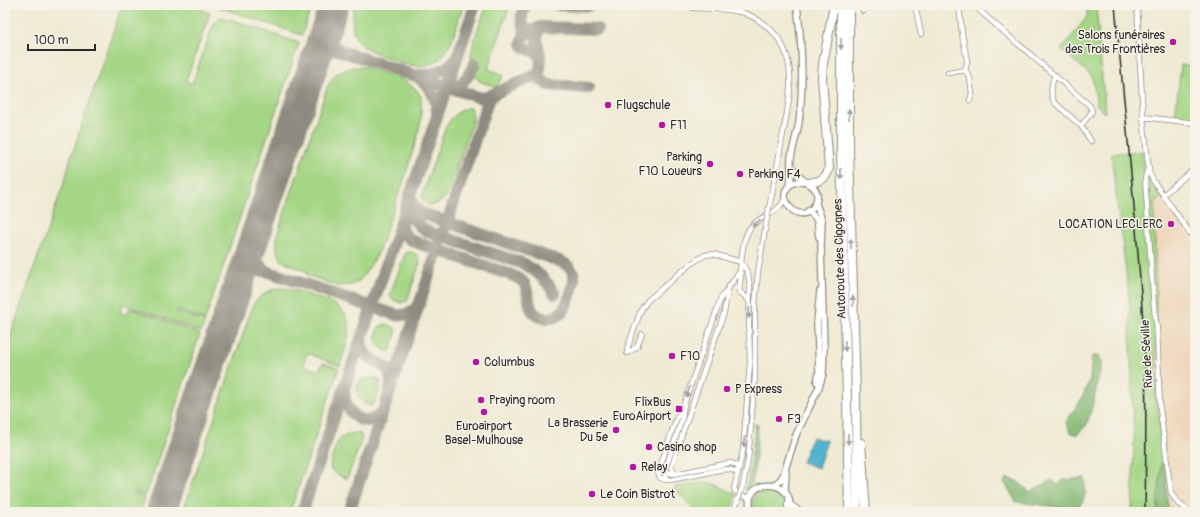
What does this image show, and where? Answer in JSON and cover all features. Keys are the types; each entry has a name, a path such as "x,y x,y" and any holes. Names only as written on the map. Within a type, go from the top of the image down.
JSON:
{"highway":[{"path":"806,182 818,182 824,179 830,168 822,78 823,64 834,5"},
{"name":"Autoroute des Cigognes","path":"840,5 840,149 849,512"},
{"name":"Autoroute des Cigognes","path":"849,5 849,149 856,396 857,512"},
{"path":"856,396 866,512"},
{"path":"788,508 798,512"}],"street":[{"path":"691,5 693,8 735,11 748,15 765,25 773,32 784,48 790,78 789,103 758,272 755,305 755,369 748,460 743,484 734,512"},
{"path":"790,185 792,167 791,158 799,117 802,74 797,5"},
{"path":"863,5 863,11"},
{"path":"915,5 921,34"},
{"path":"959,5 962,34 967,60 965,70 970,78 972,94 970,100"},
{"path":"973,5 1090,106 1092,109 1091,114 1081,126"},
{"name":"Rue de Séville","path":"1137,5 1143,116 1148,170 1146,187 1154,308 1157,324 1160,409 1171,493 1177,502 1190,512"},
{"path":"948,73 965,70"},
{"path":"1055,75 1051,94 1052,99 1081,126 1091,140"},
{"path":"1143,116 1195,123"},
{"path":"774,485 781,479 787,466 796,435 821,382 823,374 824,348 821,279 822,220 816,204 817,194 813,186 806,182 792,167"},
{"path":"1164,195 1195,168"},
{"path":"1148,170 1195,240"},
{"path":"749,300 739,291 743,246 750,228 762,218 780,208 790,185 794,182 806,182"},
{"path":"785,198 790,208 798,213 808,211 816,204"},
{"path":"808,211 814,215 817,220 821,246"},
{"path":"642,334 637,347 627,351 641,310 648,300 692,263 705,255 710,254 716,254 741,262 748,274 750,287 750,363 743,451 734,489 736,492 750,499"},
{"path":"738,472 729,469 670,480 666,478 664,473 682,420 684,404 702,358 721,298 740,271"},
{"path":"814,397 819,372 818,339 821,279"},
{"path":"675,474 671,466 724,314 729,285"},
{"path":"818,339 824,348"},
{"path":"702,358 709,358"},
{"path":"667,472 675,474 730,463 737,466 738,472"},
{"path":"787,466 785,492 788,498 788,508"},
{"path":"751,512 749,505 750,499 759,487 763,485 774,485 785,492"}],"shaded area":[{"path":"1162,197 1195,242 1195,512 1169,512 1167,499 1166,462 1156,400 1154,202"}],"green space":[{"path":"122,5 203,5 202,10 210,13 186,81 192,84 214,23 219,18 223,17 228,20 230,19 299,43 205,320 178,310 177,312 205,321 201,332 123,304 120,312 127,316 129,309 131,308 200,334 146,495 135,491 134,493 145,497 140,512 5,512 5,351 66,177 70,160"},
{"path":"212,5 312,5 302,35"},
{"path":"355,5 463,5 452,39 446,52 438,61 432,64 418,66 405,64 387,58 369,50 359,43 354,34 352,24"},
{"path":"487,5 510,5 488,69 502,74 503,76 496,87 484,83 476,78 471,62 474,43"},
{"path":"1087,5 1096,5 1105,113 1097,105 1092,76 1061,50 1087,17"},
{"path":"1181,65 1195,67 1195,118 1175,116"},
{"path":"352,67 365,67 402,79 416,89 421,97 421,120 404,180 377,255 359,281 351,285 338,286 307,275 308,272 282,261 277,250 277,235 328,85 336,74"},
{"path":"471,107 473,117 472,123 448,194 445,198 434,205 426,204 422,195 445,129 455,115 462,110"},
{"path":"1142,151 1144,170 1162,197 1154,202 1156,400 1166,462 1158,496 1158,512 1132,512 1134,442 1129,296 1111,154"},
{"path":"408,252 416,254 419,257 420,262 407,301 400,303 392,299 390,295 405,254"},
{"path":"279,288 297,291 333,304 347,317 349,325 349,333 340,366 307,353 303,365 318,371 323,363 339,368 290,512 195,512 184,508 253,305 258,298 264,294"},
{"path":"385,324 392,326 397,331 390,351 387,352 378,345 375,338 379,327"},
{"path":"1092,356 1099,356 1102,362 1092,408 1086,426 1077,435 1070,432 1066,422 1082,398 1090,379"},
{"path":"376,378 380,381 378,394 372,406 365,404 362,401 358,395 357,388 360,381"},
{"path":"755,424 758,425 756,460 753,479 748,490 745,489 750,471"},
{"path":"355,433 360,433 362,439 347,479 331,470 330,468 333,455 339,440"},
{"path":"1162,458 1166,462 1167,499 1169,512 1158,512"},
{"path":"1007,478 1017,481 1030,492 1051,480 1058,485 1063,480 1085,478 1085,495 1084,499 1076,509 1016,502 1004,482"},
{"path":"707,482 717,485 737,495 731,512 696,512 674,488"},
{"path":"769,487 778,490 784,495 786,503 783,512 755,512 753,507 753,499 760,490"}],"water":[{"path":"812,437 827,441 818,468 802,462"}],"taxiway":[{"path":"302,512 475,5"},
{"path":"524,35 525,30 522,15 526,5"},
{"path":"558,5 588,6"},
{"path":"330,15 328,25 329,38 334,46 339,49"},
{"path":"541,27 526,34 522,44 524,47 537,53 541,58"},
{"path":"311,70 323,53 335,49 484,98 538,74 541,61 537,37 541,27 597,29"},
{"path":"419,75 440,71 457,57"},
{"path":"449,86 462,83 475,64"},
{"path":"534,76 549,85 589,88"},
{"path":"419,78 430,89 436,103 437,114"},
{"path":"349,512 488,101 493,95"},
{"path":"411,193 413,204 421,213 562,262 566,264 574,275 573,285 566,306 557,316 552,318 540,317 532,310 524,283 518,278 415,242 403,231 402,221 412,215 418,214 421,214 424,214"},
{"path":"409,208 415,221 426,231 524,264 542,277 555,294"},
{"path":"238,285 250,273 266,271 257,261 254,248 254,239"},
{"path":"266,271 396,315 409,313 418,305"},
{"path":"362,338 362,347 365,354 387,369 391,376 391,385"},
{"path":"344,390 347,406 356,417 368,421 375,418 382,412"}],"runway":[{"path":"161,512 334,5"}],"railway":[{"path":"1115,5 1135,214 1144,340 1146,404 1145,512"}],"place":[{"name":"Salons funéraires des Trois Frontières","path":"1173,42"},
{"name":"Flugschule","path":"608,105"},
{"name":"F11","path":"662,125"},
{"name":"Parking F10 Loueurs","path":"710,164"},
{"name":"Parking F4","path":"740,174"},
{"name":"LOCATION LECLERC","path":"1171,224"},
{"name":"F10","path":"672,356"},
{"name":"Columbus","path":"476,362"},
{"name":"P Express","path":"727,389"},
{"name":"Praying room","path":"481,400"},
{"name":"FlixBus EuroAirport","path":"679,409"},
{"name":"Euroairport Basel-Mulhouse","path":"484,412"},
{"name":"F3","path":"779,419"},
{"name":"La Brasserie Du 5e","path":"616,430"},
{"name":"Casino shop","path":"649,447"},
{"name":"Relay","path":"633,467"},
{"name":"Le Coin Bistrot","path":"592,494"}]}
